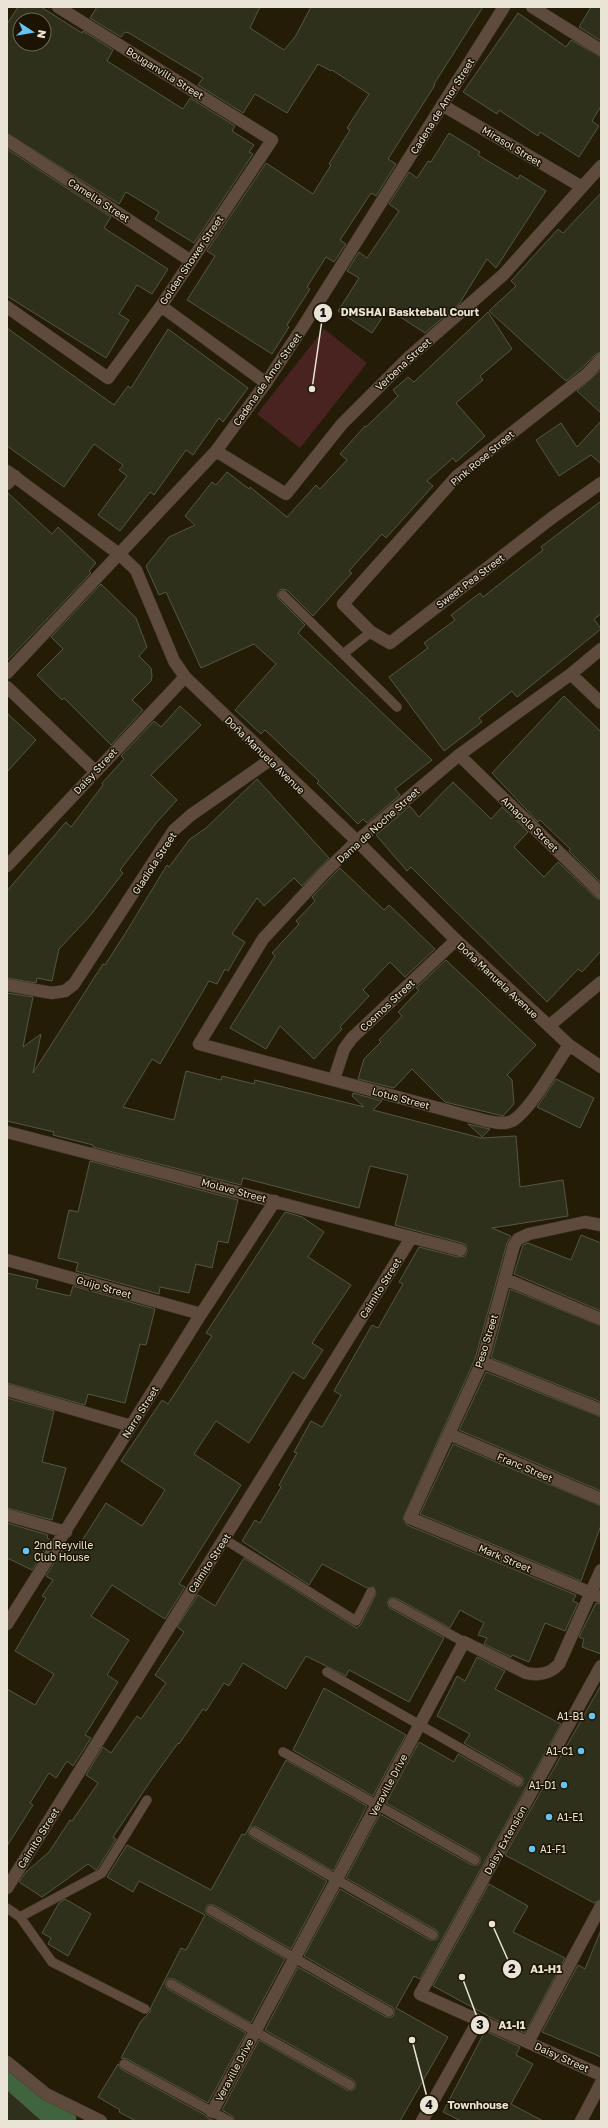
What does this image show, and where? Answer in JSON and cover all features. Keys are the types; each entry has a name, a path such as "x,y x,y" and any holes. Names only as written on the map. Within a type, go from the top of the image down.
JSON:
{"street":[{"name":"Bouganvilla Street","path":"58,7 272,140"},
{"name":"Cadena de Amor Street","path":"7,673 216,451 266,383 504,7"},
{"path":"532,7 601,50"},
{"name":"Mirasol Street","path":"442,105 582,187"},
{"name":"Camella Street","path":"7,140 191,261"},
{"name":"Golden Shower Street","path":"7,307 108,378 161,306 272,140"},
{"name":"Verbena Street","path":"216,451 286,494 342,424 408,358 503,275 601,166"},
{"path":"161,306 266,383"},
{"name":"Pink Rose Street","path":"343,604 457,476 587,374 601,359"},
{"name":"Doña Manuela Avenue","path":"10,477 119,554 136,570 174,661 185,677 270,760 357,841 456,940 549,1026"},
{"name":"Sweet Pea Street","path":"343,604 371,632 390,644 553,517 601,483"},
{"name":"Dama de Noche Street","path":"199,1044 263,939 289,909 357,841 459,755 571,674 601,649"},
{"path":"571,674 601,703"},
{"name":"Daisy Street","path":"7,866 185,677"},
{"path":"7,687 95,771"},
{"name":"Amapola Street","path":"459,755 601,893"},
{"name":"Gladiola Street","path":"7,985 52,993 65,992 81,974 174,830 191,815 270,760"},
{"name":"Cosmos Street","path":"334,1079 344,1049 352,1038 456,940"},
{"path":"601,982 549,1026 568,1045 601,1067"},
{"name":"Lotus Street","path":"199,1044 487,1121 504,1123 511,1121 520,1115 528,1106 568,1045"},
{"name":"Molave Street","path":"7,1132 460,1250"},
{"name":"Narra Street","path":"7,1624 66,1532 201,1314 275,1201"},
{"name":"Peso Street","path":"410,1518 482,1362 514,1245 523,1236 585,1222 601,1225"},
{"name":"Caimito Street","path":"7,1888 153,1650 224,1539 411,1238"},
{"name":"Guijo Street","path":"7,1260 201,1314"},
{"path":"504,1279 601,1319"},
{"path":"482,1362 601,1410"},
{"path":"7,1390 131,1426"},
{"name":"Franc Street","path":"449,1434 601,1499"},
{"path":"7,1515 66,1532"},
{"name":"Mark Street","path":"410,1518 596,1595"},
{"path":"464,1642 526,1673 536,1675 545,1674 553,1670 559,1664 596,1595 601,1570"},
{"name":"Veraville Drive","path":"212,2112 464,1642"},
{"name":"Daisy Extension","path":"420,1994 601,1666"},
{"path":"528,2042 601,1906"},
{"name":"Daisy Street","path":"420,1994 601,2075"},
{"path":"422,2121 478,2021"},
{"path":"7,2062 46,2094 101,2121"},
{"path":"581,2121 601,2083"}],"lane":[{"path":"283,595 397,707"},
{"path":"343,654 371,632"},
{"path":"224,1539 356,1621 371,1592"},
{"path":"393,1603 464,1642"},
{"path":"327,1672 419,1726 518,1781"},
{"path":"283,1752 475,1860"},
{"path":"20,1917 102,1873 148,1800"},
{"path":"254,1832 433,1934"},
{"path":"7,1908 20,1917 52,1962 145,2010"},
{"path":"211,1910 388,2012"},
{"path":"171,1984 350,2085"},
{"path":"124,2064 229,2121"}],"shaded area":[{"path":"324,329 367,363 300,448 257,414"}],"building":[{"path":"18,7 41,7 49,12 15,12"},
{"path":"97,7 260,7 250,28 284,50 295,37 311,7 483,7 388,159 396,164 376,196 371,193 340,240 346,244 334,262 326,257 307,287 310,289 287,325 289,327 272,354 187,300 215,256 207,251 266,163 313,194 350,130 347,128 369,94 332,70 331,71 318,64 287,113 255,94 243,113 198,85 203,78 129,33 125,32 121,37 90,18"},
{"path":"591,7 601,7 601,41 579,27"},
{"path":"518,13 566,47 571,40 601,57 601,106 592,121 599,126 579,157 540,132 538,136 499,110 497,114 463,92"},
{"path":"52,14 113,50 107,61 183,109 190,98 235,126 232,131 254,145 249,152 253,154 194,243 155,219 159,212 126,192 119,204 7,133 7,24 12,16 12,52 52,52"},
{"path":"449,133 480,152 478,155 518,179 520,175 546,191 496,268 487,259 459,304 425,333 388,309 372,333 338,311 359,278 347,271 359,252 367,258 399,211 389,204 409,172 417,178 428,161 431,162"},
{"path":"7,149 111,217 104,228 168,269 152,294 137,285 119,314 129,320 106,358 7,296"},
{"path":"601,193 601,352 596,354 566,381 489,311 516,286 511,281 558,229 563,233"},
{"path":"488,312 512,349 480,376 483,380 456,403 485,436 456,462 453,458 427,481 433,486 386,538 382,534 349,571 352,573 313,616 287,590 281,589 277,594 279,599 305,625 298,633 432,760 395,789 400,795 367,823 363,819 358,824 317,783 319,781 265,730 261,734 235,710 276,664 254,644 201,668 166,592 159,595 146,566 169,537 195,525 185,516 212,482 216,485 227,472 249,489 250,487 287,517 316,485 320,489 347,460 340,454 365,426 366,427 398,396 393,390 408,377 414,382"},
{"path":"7,328 114,405 128,386 131,388 168,329 248,388 223,422 219,418 193,455 186,450 154,495 150,492 120,531 98,515 127,476 119,470 123,465 94,444 64,487 7,446"},
{"path":"601,370 601,413 577,391"},
{"path":"601,421 601,464 591,455 559,476 536,440 561,423 577,447"},
{"path":"7,492 52,534 58,527 96,563 89,571 91,573 7,661"},
{"path":"601,501 601,614 594,619 601,629 517,697 512,691 479,718 482,722 444,751 389,677 428,648 424,643 455,620 451,615 480,593 483,597 543,550 541,547"},
{"path":"101,584 136,618 147,647 139,656 151,668 152,676 151,681 132,700 143,710 111,745 64,698 62,700 37,675 63,649 51,637"},
{"path":"564,696 601,732 601,883 569,851 570,849 540,820 538,822 492,773"},
{"path":"180,706 201,725 151,775 177,800 157,822 120,870 123,873 89,917 59,949 52,981 37,978 36,983 7,978 7,891 66,822 71,827 103,785 102,783 124,759 121,756 154,721 161,727"},
{"path":"7,713 36,740 7,772"},
{"path":"257,779 329,858 302,886 294,878 264,906 257,898 232,934 245,942 228,971 225,969 217,984 209,981 160,1064 152,1059 123,1107 174,1120 186,1071 221,1080 222,1076 254,1084 255,1080 364,1107 352,1096 353,1093 382,1101 373,1110 481,1138 516,1136 520,1187 563,1180 568,1216 492,1228 511,1236 507,1243 475,1359 403,1518 407,1525 576,1595 573,1601 578,1603 565,1631 545,1623 529,1662 512,1655 511,1657 484,1644 487,1638 478,1635 484,1623 460,1610 450,1628 396,1598 390,1598 387,1603 390,1608 444,1638 409,1702 349,1670 346,1676 306,1656 286,1689 243,1663 229,1686 224,1683 206,1711 203,1709 179,1744 178,1743 152,1779 113,1837 116,1839 98,1868 96,1870 88,1864 42,1897 19,1882 26,1872 49,1852 70,1820 72,1821 98,1783 86,1775 103,1747 111,1753 137,1716 141,1719 166,1683 155,1675 184,1632 177,1627 198,1595 215,1606 244,1558 353,1626 357,1628 361,1624 376,1594 374,1587 367,1588 322,1564 309,1585 242,1541 255,1520 260,1523 281,1487 279,1485 297,1453 294,1452 311,1421 322,1427 341,1395 334,1391 372,1325 378,1328 403,1284 399,1282 419,1247 458,1257 465,1256 467,1252 466,1245 462,1243 395,1225 408,1175 370,1166 359,1208 243,1178 241,1185 93,1147 93,1145 53,1135 54,1132 7,1121 7,993 33,997 23,1047 41,1034 33,1073 103,964 105,965 167,865 169,867 190,839 206,828"},
{"path":"453,782 491,819 502,807 528,832 514,847 544,877 558,862 596,898 601,900 601,951 582,972 578,969 547,1002 411,867 407,871 376,835 410,806 419,817"},
{"path":"340,868 384,910 389,905 435,949 405,977 390,962 363,990 369,996 340,1027 342,1029 314,1059 280,1026 266,1049 230,1028 275,956 272,953 299,924 296,921 315,901 312,897"},
{"path":"446,960 536,1045 507,1075 512,1080 514,1104 503,1116 445,1102 412,1069 394,1088 358,1079 364,1059 381,1042 379,1040 402,1016 398,1012 419,990 416,988"},
{"path":"556,1079 594,1098 580,1128 537,1107"},
{"path":"468,1124 485,1128 490,1129 482,1137"},
{"path":"90,1161 238,1200 228,1243 218,1241 212,1268 196,1264 189,1293 160,1287 159,1294 76,1271 78,1263 58,1258 69,1210 78,1212"},
{"path":"285,1212 302,1217 324,1232 308,1257 351,1285 312,1343 323,1350 304,1379 293,1372 249,1443 216,1421 194,1454 241,1485 179,1584 185,1587 165,1619 112,1585 91,1616 129,1640 107,1675 118,1682 85,1735 91,1738 73,1766 67,1761 56,1778 49,1773 30,1803 33,1805 7,1846 7,1689 35,1705 54,1674 15,1651 46,1598 42,1596 53,1580 46,1576 65,1545 76,1550 106,1503 142,1526 165,1490 121,1461 162,1400 168,1404 212,1336 206,1333"},
{"path":"581,1235 601,1243 601,1311 514,1274 523,1245 528,1243 571,1260"},
{"path":"7,1273 38,1280 36,1288 70,1296 73,1286 155,1309 146,1345 140,1344 125,1403 88,1394 85,1405 7,1383"},
{"path":"510,1289 601,1326 601,1402 491,1358"},
{"path":"486,1372 601,1417 601,1491 459,1430"},
{"path":"7,1398 54,1411 42,1462 66,1468 52,1520 7,1508"},
{"path":"453,1444 601,1506 601,1525 581,1581 420,1514"},
{"name":"2nd Reyville Club House","path":"7,1523 48,1535 47,1538 51,1540 32,1570 7,1558"},
{"path":"596,1603 601,1604 601,1654 582,1647 584,1639 579,1637"},
{"path":"477,1657 505,1671 495,1689 561,1724 420,1979 414,1976 396,2008 448,2037 400,2121 235,2121 232,2116 222,2110 259,2040 347,2090 353,2090 355,2088 355,2082 353,2080 265,2030 298,1967 386,2017 392,2017 394,2015 394,2009 392,2007 304,1956 340,1889 430,1940 436,1940 438,1938 438,1932 436,1930 346,1878 380,1814 472,1865 478,1865 480,1863 480,1857 478,1855 386,1803 419,1742 454,1762 458,1754 515,1786 521,1786 523,1784 523,1778 521,1776 464,1743 470,1734 437,1716 457,1676 465,1681"},
{"path":"601,1685 601,1899 594,1903 505,1855"},
{"path":"324,1688 406,1735 373,1796 293,1750"},
{"path":"286,1760 367,1806 333,1871 257,1827 251,1827 249,1829 249,1835 251,1837 327,1881 291,1949 214,1905 208,1905 206,1907 206,1913 208,1915 285,1959 251,2023 174,1979 168,1979 166,1981 166,1987 168,1989 246,2033 208,2103 127,2059 121,2058 141,2021 150,2012 151,2007 181,1948 186,1950 205,1915 139,1881 133,1892 107,1877 127,1845 211,1890 242,1834 245,1835"},
{"path":"489,1884 528,1906 513,1932 565,1958 525,2033 492,2018 433,1986"},
{"path":"65,1899 91,1914 68,1956 48,1944 51,1938 42,1933 59,1903"},
{"path":"601,1930 601,2057 542,2032 578,1965 585,1969"},
{"path":"485,2031 520,2047 516,2055 533,2064 511,2104 543,2121 461,2121 443,2112"},
{"path":"118,2064 121,2069 205,2115 209,2119 216,2121 136,2121 119,2112 120,2110 98,2097"},
{"path":"7,2090 42,2121 7,2121"}],"waterway":[{"path":"7,2083 57,2121"}],"place":[{"name":"DMSHAI Baskteball Court","path":"312,389"},
{"name":"2nd Reyville Club House","path":"26,1551"},
{"name":"A1-B1","path":"592,1716"},
{"name":"A1-C1","path":"581,1751"},
{"name":"A1-D1","path":"564,1785"},
{"name":"A1-E1","path":"549,1817"},
{"name":"A1-F1","path":"532,1849"},
{"name":"A1-H1","path":"492,1924"},
{"name":"A1-I1","path":"462,1977"},
{"name":"Townhouse","path":"412,2040"}]}
